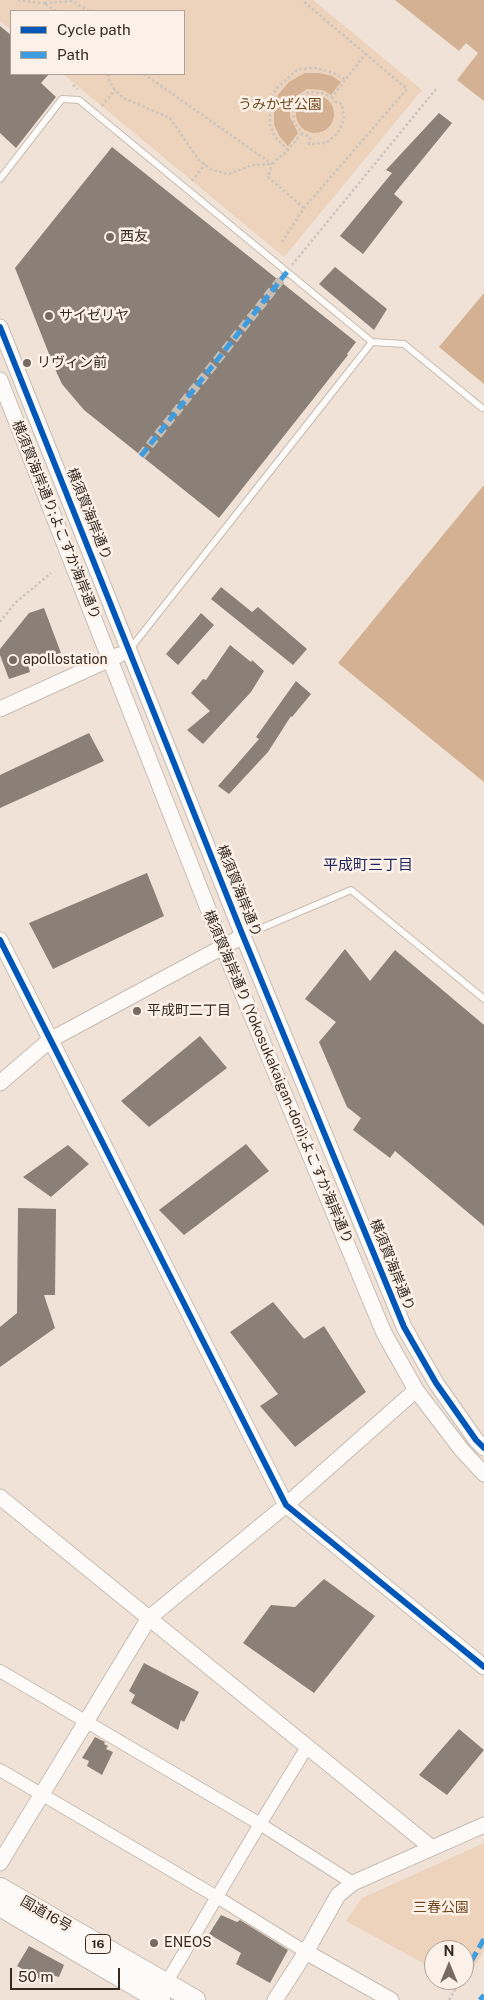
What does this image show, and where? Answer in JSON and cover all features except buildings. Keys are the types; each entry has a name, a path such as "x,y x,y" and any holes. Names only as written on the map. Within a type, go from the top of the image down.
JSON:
{"highway":[{"name":"国道16号","path":"0,1888 159,1995"},
{"name":"国道16号","path":"0,1906 159,1995 195,2000"}],"street":[{"name":"横須賀海岸通り","path":"0,327 244,936 404,1327 436,1383 476,1440 484,1448"},
{"name":"横須賀海岸通り;よこすか海岸通り","path":"0,380 111,660"},
{"path":"0,709 111,660 130,649"},
{"name":"横須賀海岸通り (Yokosukakaigan-dori);よこすか海岸通り","path":"111,660 223,947 384,1333 416,1390 461,1449 484,1474"},
{"path":"0,1083 50,1040 244,936"},
{"path":"0,940 286,1505 484,1667"},
{"path":"0,1863 149,1618 286,1505 416,1390"},
{"path":"0,1497 432,1848"},
{"path":"0,1671 260,1824 353,1883"},
{"path":"159,1995 307,1747"},
{"path":"0,1770 217,1897 306,1952 391,2000"},
{"path":"275,2000 306,1952 338,1895 353,1883 484,1825"}],"lane":[{"path":"0,179 62,99 78,100 372,342 404,344 482,408"},
{"path":"130,649 372,342"},
{"path":"244,936 351,890 484,999"}],"path":[{"path":"18,0 72,1 87,10"},
{"path":"282,242 304,208 407,89 302,0"},
{"path":"45,1 55,10"},
{"path":"332,97 366,53"},
{"path":"288,150 275,137 270,125 270,99 277,88 298,70 315,68 331,72 345,80"},
{"path":"108,75 115,90 123,98 170,118 199,160 212,170 229,174 252,165 272,164"},
{"path":"145,75 272,164"},
{"path":"73,85 80,91"},
{"path":"287,272 437,88"},
{"path":"100,107 115,90"},
{"path":"309,92 332,97 336,102 342,104 344,119 338,133 326,143 309,144 310,136 302,133 294,123 293,110 298,99 309,92"},
{"path":"302,133 288,150 272,164 268,177 304,208"},
{"path":"186,188 205,164"},
{"path":"0,622 15,604 51,573"}],"green space":[{"name":"うみかぜ公園","path":"0,0 313,0 422,90 284,257 64,75 185,75 185,10 10,10 10,29 0,21"},
{"name":"三春公園","path":"484,1843 484,1951 474,1968 474,1940 424,1940 424,1964 346,1921 362,1898"}],"shaded area":[{"path":"395,0 484,0 484,101 457,80 478,53 466,43 459,51"},
{"path":"305,73 319,73 332,76 341,82 331,95 323,90 307,89 295,97 290,107 290,117 298,133 288,146 280,137 274,125 274,110 277,96 289,82"},
{"path":"315,95 328,101 334,114 328,127 315,133 302,127 296,114 302,101"},
{"path":"484,293 484,384 439,347"},
{"path":"484,485 484,782 338,663"}],"tunnel":[{"path":"141,456 287,272"}],"marked path":[{"path":"141,456 287,272"},
{"path":"474,1956 484,1939"},
{"path":"480,2000 484,1995"}],"cycle path":[{"path":"0,327 243,936 404,1327 436,1383 476,1440 484,1448"},
{"path":"0,940 286,1505 484,1667"}],"place":[{"name":"西友","path":"110,237"},
{"name":"サイゼリヤ","path":"49,316"},
{"name":"リヴィン前","path":"27,363"},
{"name":"apollostation","path":"13,660"},
{"name":"平成町二丁目","path":"137,1011"},
{"name":"ENEOS","path":"154,1943"}],"district":[{"name":"平成町三丁目","path":"368,865"}]}
